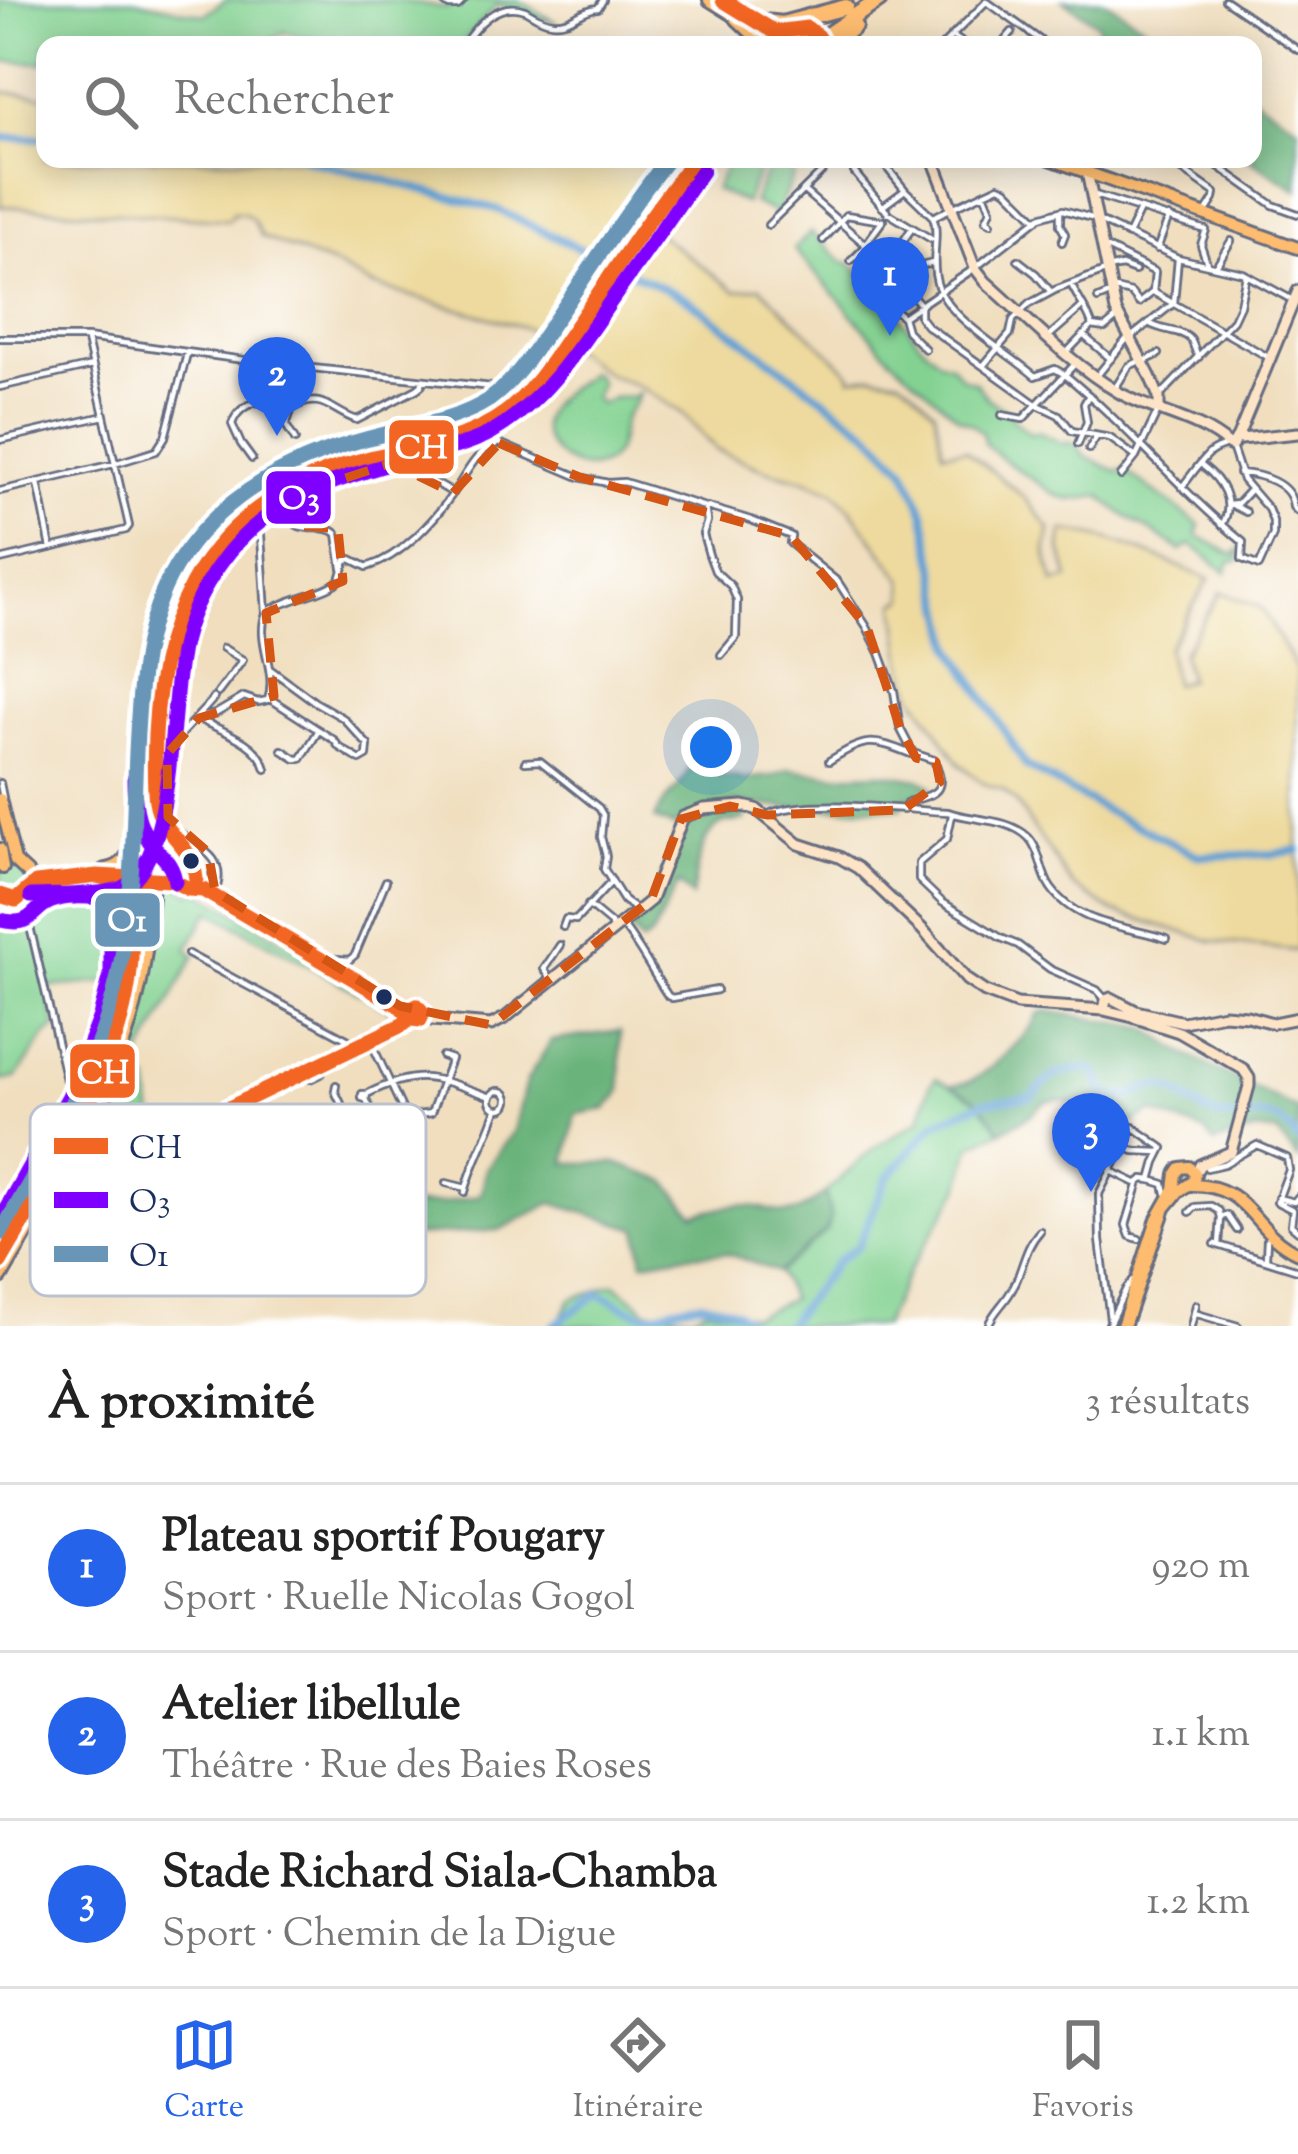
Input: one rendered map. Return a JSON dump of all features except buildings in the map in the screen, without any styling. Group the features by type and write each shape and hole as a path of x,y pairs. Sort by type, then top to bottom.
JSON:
{"highway":[{"path":"808,34 882,0"},
{"path":"839,36 882,0"},
{"path":"758,21 779,24 857,2"},
{"path":"808,34 857,2"},
{"path":"814,36 857,2"},
{"path":"738,18 756,36"},
{"path":"96,1104 117,1060 138,988 157,882 155,786 161,675 171,627 196,574 226,534 280,492 320,473 478,430 514,406 683,170"},
{"path":"88,1104 113,1044 132,978 155,673 164,630 183,582 227,523 274,486 314,466 478,416 521,386 550,357"},
{"path":"100,874 121,866 131,852 151,732"},
{"path":"155,786 160,818 190,852 196,881"},
{"path":"105,1104 134,1016 144,971 156,860 164,848 184,849 196,881"},
{"path":"100,874 127,878 132,978"},
{"path":"100,1104 119,1064"},
{"path":"0,1262 30,1208"},
{"path":"0,1276 30,1225"}],"main road":[{"path":"709,0 767,36"},
{"path":"723,0 773,32 783,33"},
{"path":"781,36 790,28 808,34"},
{"path":"936,168 974,268 1096,377 1114,390 1233,442 1298,433"},
{"path":"1086,168 1294,244"},
{"path":"1090,169 1090,193 1118,316 1159,397 1159,410"},
{"path":"1233,442 1296,296"},
{"path":"0,799 6,842 26,889"},
{"path":"127,878 196,881 414,1015 491,1025 639,911 656,892 683,818 730,806 772,815 799,844 851,863 922,929 967,980 985,992 1028,1006 1105,1005 1196,1041 1243,1069 1249,1078 1248,1091 1233,1145 1164,1202 1140,1275"},
{"path":"6,842 1,870 17,865"},
{"path":"0,895 8,900 26,889 100,874"},
{"path":"1105,1005 1111,998 1136,1011 1183,1022 1224,1014 1274,1023 1298,1018"},
{"path":"1195,1173 1200,1183 1237,1198 1270,1235 1298,1253"},
{"path":"1116,1324 1165,1208 1195,1173"}],"street":[{"path":"440,0 449,6 464,0"},
{"path":"471,36 492,11 512,2 550,22 569,21 586,6 598,8 603,0"},
{"path":"1225,0 1298,50"},
{"path":"952,36 987,1 1035,36"},
{"path":"1009,36 1012,32"},
{"path":"768,225 826,168"},
{"path":"855,168 888,214 933,241"},
{"path":"887,168 933,217 937,227 933,262 940,292 956,316 1035,376 1055,369 1089,394 1182,487 1243,542 1241,559 1258,566 1274,524 1240,473 1233,442 1211,452 1182,487"},
{"path":"1179,168 1216,194 1205,213"},
{"path":"1186,173 1190,168"},
{"path":"1221,168 1273,205 1298,214"},
{"path":"933,217 1001,186 1037,220"},
{"path":"882,207 904,190"},
{"path":"804,191 884,263 920,304 922,322 1059,416 1072,431 1114,440 1136,457"},
{"path":"984,193 990,214"},
{"path":"1090,193 1206,230 1201,245 1207,264"},
{"path":"854,215 858,205"},
{"path":"1129,235 1140,210"},
{"path":"1060,211 1063,242"},
{"path":"903,317 1037,220 1060,211 1095,218 1178,258 1246,275 1296,296"},
{"path":"851,260 888,214"},
{"path":"823,240 846,215 883,221"},
{"path":"1157,249 1169,218"},
{"path":"884,263 912,228"},
{"path":"1216,266 1231,241"},
{"path":"1098,299 1111,291 1132,293 1138,303 1153,292 1155,272 1101,247"},
{"path":"1096,377 1129,337 1174,303 1178,258"},
{"path":"1018,260 1051,292"},
{"path":"885,291 913,268 933,262"},
{"path":"983,366 1010,334 1020,312 1051,292 1107,270 1125,266 1136,271"},
{"path":"1159,397 1224,332 1239,310 1246,275"},
{"path":"1071,284 1092,326"},
{"path":"1153,292 1270,358"},
{"path":"1048,337 1082,307"},
{"path":"895,309 925,349"},
{"path":"1092,326 1106,328 1118,316"},
{"path":"1149,323 1181,333 1191,340 1199,357"},
{"path":"1067,353 1092,326"},
{"path":"1083,335 1111,359"},
{"path":"0,338 87,338 491,387"},
{"path":"0,560 128,526 87,338"},
{"path":"0,490 153,453 163,442 187,352"},
{"path":"1114,390 1130,366 1160,354"},
{"path":"1002,415 1023,419 1078,362"},
{"path":"252,459 232,424 236,414 258,400 265,363"},
{"path":"0,387 92,366"},
{"path":"295,440 286,425 292,408 300,404 320,401 358,420 417,389 422,380"},
{"path":"1078,444 1088,418 1084,404 1089,394"},
{"path":"258,400 292,408"},
{"path":"1121,476 1159,410"},
{"path":"0,440 104,416"},
{"path":"1089,449 1097,436"},
{"path":"266,613 335,584 343,577 346,560 367,567 391,558 453,493 484,451 500,443 579,478 628,483 791,536 790,543 838,582 880,653 894,691 900,728 916,756"},
{"path":"198,718 244,697 263,703 269,698 272,686 261,628 266,613 260,520 264,513 293,495 392,463 453,493"},
{"path":"1203,466 1224,489 1228,515 1222,525"},
{"path":"1240,473 1259,475 1287,490 1298,512"},
{"path":"38,482 51,548"},
{"path":"1228,505 1237,504 1250,490"},
{"path":"293,495 297,525 336,532 343,577"},
{"path":"1228,505 1246,512"},
{"path":"705,507 703,534 709,555 736,597 736,636 721,655"},
{"path":"196,881 219,878 212,857 167,817 167,754 242,660 223,648"},
{"path":"269,698 339,747 366,759 370,749 344,718 270,669"},
{"path":"198,718 256,751 266,769"},
{"path":"282,750 302,759 319,730"},
{"path":"829,761 872,742 936,762 940,785 932,795 908,802 903,810"},
{"path":"525,762 540,761 551,768 603,813 604,868 624,901 639,911"},
{"path":"0,783 12,834 6,842"},
{"path":"772,815 828,806 946,812 984,819 1027,835 1047,883 1075,911 1109,926 1167,939"},
{"path":"952,815 947,839 919,863 919,880 942,902 1050,969 1097,990 1105,1005"},
{"path":"319,958 349,960 355,956 386,880"},
{"path":"563,928 566,919 576,920 611,881"},
{"path":"26,889 30,933 72,1104"},
{"path":"588,905 641,948 668,996 717,991"},
{"path":"552,980 544,969 560,945"},
{"path":"188,954 358,1045"},
{"path":"240,1104 414,1015"},
{"path":"370,1040 400,1104"},
{"path":"426,1114 431,1113 451,1059 442,1056"},
{"path":"369,1104 366,1097 390,1083 418,1076 491,1097"},
{"path":"244,1104 293,1084"},
{"path":"336,1085 341,1104"},
{"path":"500,1091 508,1097 506,1107 497,1109 490,1103 500,1091"},
{"path":"446,1183 465,1190 497,1109"},
{"path":"1116,1324 1099,1224 1100,1194 1133,1127 1162,1152"},
{"path":"1195,1173 1224,1164 1257,1144 1287,1159 1289,1166 1277,1200"},
{"path":"1123,1146 1162,1152"},
{"path":"1151,1180 1162,1152"},
{"path":"1110,1170 1138,1184"},
{"path":"1138,1239 1126,1227 1143,1178 1166,1185 1164,1202"},
{"path":"1277,1200 1294,1202 1298,1197"},
{"path":"1277,1200 1291,1207 1291,1225 1298,1231"},
{"path":"1204,1207 1218,1209 1221,1217 1217,1244 1298,1270"},
{"path":"1221,1217 1227,1215 1237,1230"},
{"path":"988,1326 1011,1292 1027,1247 1040,1231"},
{"path":"1266,1259 1270,1235"},
{"path":"1191,1326 1196,1305"},
{"path":"1194,1313 1238,1326"}],"highlighted area":[{"path":"499,443 579,477 791,536 867,627 900,728 916,758 936,762 940,782 903,810 767,815 730,806 681,819 651,900 491,1025 400,1006 215,891 208,852 168,817 167,754 199,718 274,696 266,613 343,581 338,529 297,525 293,495 392,463 453,493"}],"green space":[{"path":"0,0 134,0 204,15 226,0 395,0 448,8 455,0 518,0 557,23 497,5 468,36 299,36 285,32 277,36 36,36 36,63 0,61"},
{"path":"1063,0 1104,0 1159,36 1093,36 1098,24"},
{"path":"1262,103 1298,126 1298,190 1262,167"},
{"path":"725,168 760,168 745,203 715,190"},
{"path":"768,168 795,171 777,213 753,203"},
{"path":"811,232 875,285 874,293 897,306 895,311 922,345 962,378 975,382 1031,434 1070,442 1084,456 1119,472 1123,469 1200,525 1197,535 1233,555 1239,550 1239,561 1230,562 1226,572 1191,544 1181,551 1101,496 1070,500 1058,496 1005,461 971,423 959,418 890,357 794,249"},
{"path":"590,373 600,383 594,399 600,404 639,393 625,417 613,456 586,468 564,460 543,431 551,404"},
{"path":"689,769 742,779 774,776 789,769 835,775 881,773 919,779 931,786 905,798 901,808 736,803 683,819 674,827 654,819"},
{"path":"745,808 745,820 724,823 709,835 692,897 678,883 653,934 642,943 626,925 653,900 684,823 703,813"},
{"path":"22,869 30,888 125,880 199,891 402,1011 409,1020 209,911 187,949 195,955 132,1073 149,1082 151,1104 115,1104 142,999 123,989 120,981 48,987 56,1028 16,1078 0,1081 0,872"},
{"path":"1047,1011 1146,1028 1183,1053 1298,1110 1298,1159 1277,1133 1257,1130 1214,1144 1206,1132 1152,1112 1128,1126 1060,1100 1045,1102 1001,1131 977,1100 951,1086 988,1070 1019,1041 1038,1014"},
{"path":"620,1031 621,1092 606,1109 576,1114 566,1163 616,1163 666,1181 694,1214 737,1205 793,1212 825,1193 831,1218 826,1231 778,1272 726,1253 643,1262 638,1229 552,1203 499,1230 426,1235 426,1204 482,1192 486,1169 514,1131 526,1082 551,1041"},
{"path":"936,1078 977,1100 1001,1131 971,1146 960,1189 909,1270 883,1326 557,1326 571,1299 615,1284 647,1310 690,1316 708,1308 754,1316 791,1299 778,1272 826,1230 831,1218 825,1193 874,1148 920,1120"}],"sand":[{"path":"0,92 36,95 36,168 649,168 654,172 628,212 736,291 760,287 851,378 900,379 912,388 935,411 943,452 965,449 1024,497 1050,529 1046,551 1054,583 1069,579 1061,549 1063,531 1119,543 1209,579 1167,649 1174,684 1189,680 1182,654 1221,592 1261,608 1298,672 1298,951 1212,941 1112,911 1073,886 1015,801 1003,790 982,783 959,763 912,693 896,603 905,599 904,581 834,492 716,450 682,413 641,387 609,375 567,346 523,327 371,285 262,237 245,214 233,213 229,220 0,206"}],"waterway":[{"path":"0,138 36,138"},
{"path":"339,168 496,209 687,299 868,431 905,469 924,512 953,648 1026,766 1199,856 1298,850"},
{"path":"786,1326 838,1260 858,1246 887,1178 935,1123 984,1102 1032,1097 1063,1072 1090,1069 1099,1077 1103,1092 1113,1095 1164,1087 1220,1117 1266,1116 1287,1127 1298,1140"},
{"path":"553,1326 597,1294 647,1315 689,1304 719,1306 738,1313 751,1326"}],"transit line":[{"name":"CH","path":"723,0 775,32 807,28 817,36"},
{"name":"O1","path":"71,1104 102,1034 121,961 144,656 156,610 176,566 217,516 267,479 324,452 465,412 499,392 532,354 661,168"},
{"name":"CH","path":"196,879 188,855 162,819 155,792 161,680 173,630 192,584 220,544 256,510 302,482 359,461 453,439 505,413 545,370 688,168"},
{"name":"O3","path":"31,896 114,891 140,872 162,813 184,639 202,593 230,551 249,531 294,500 370,470 467,443 492,432 529,405 574,354 702,171"},
{"name":"O3","path":"134,779 141,825 175,882"},
{"name":"CH","path":"0,895 16,900 36,883 97,876 171,880 203,890 400,1006 412,1019 420,1020 423,1013 417,1006 409,1014"},
{"name":"CH","path":"88,1104 119,1027 130,976 130,927 118,881 97,876"},
{"name":"O3","path":"0,920 26,920 58,899 102,898 111,943 111,975 65,1104"},
{"name":"CH","path":"237,1104 410,1017"},
{"name":"O3","path":"0,1219 30,1166"},
{"name":"O1","path":"0,1234 30,1181"},
{"name":"CH","path":"0,1262 30,1211"}],"place":[{"name":"Plateau sportif Pougary","path":"890,336"},
{"name":"Atelier libellule","path":"277,436"},
{"name":"Stade Richard Siala-Chamba","path":"1091,1192"}]}
